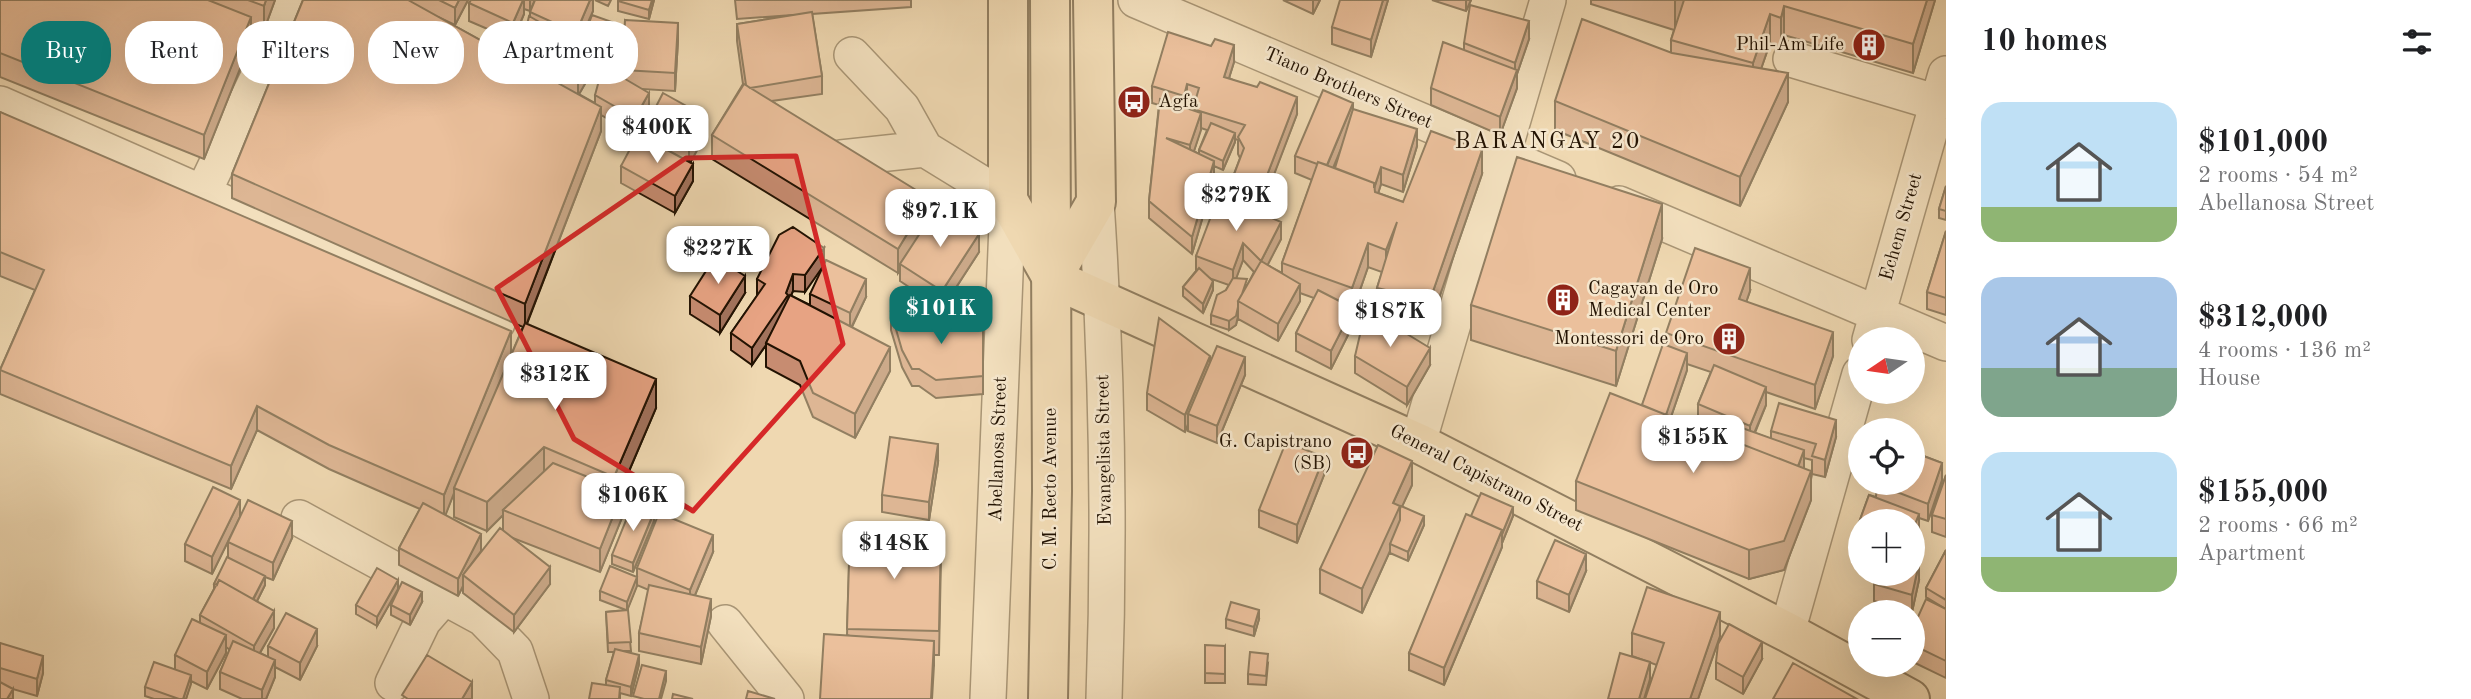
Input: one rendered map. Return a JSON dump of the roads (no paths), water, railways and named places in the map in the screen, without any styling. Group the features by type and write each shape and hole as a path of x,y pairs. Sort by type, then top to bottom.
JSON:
{"main road":[{"name":"C. M. Recto Avenue","path":"1007,0 1008,200 1052,278"},
{"name":"C. M. Recto Avenue","path":"1048,699 1052,278 1050,0"},
{"path":"1093,0 1096,202"},
{"name":"C. M. Recto Avenue","path":"1052,278 1096,202"},
{"name":"General Capistrano Street","path":"1052,278 1418,443 1787,632 1910,699"}],"street":[{"path":"281,21 288,0"},
{"name":"Tiano Brothers Street","path":"1136,0 1501,155 1874,327"},
{"path":"1418,443 1548,0"},
{"path":"852,55 902,108 925,149 1008,200"},
{"path":"1791,59 1942,88"},
{"path":"203,193 255,84"},
{"name":"Echem Street","path":"1874,327 1942,88"},
{"path":"0,104 498,323"},
{"path":"841,158 925,149"},
{"name":"Abellanosa Street","path":"988,699 1008,200"},
{"name":"Evangelista Street","path":"1096,202 1102,300 1106,486 1104,699"},
{"name":"Tiano Brothers Street","path":"1925,338 1946,343"},
{"path":"1787,632 1852,404"},
{"path":"299,518 483,618 515,651 531,699"},
{"path":"393,683 423,621 444,597"},
{"path":"725,623 786,699"}],"place":[{"name":"Phil-Am Life","path":"1869,45"},
{"name":"Agfa","path":"1134,102"},
{"name":"Cagayan de Oro Medical Center","path":"1563,300"},
{"name":"Montessori de Oro","path":"1729,339"},
{"name":"G. Capistrano (SB)","path":"1357,453"}],"district":[{"name":"BARANGAY 20","path":"1548,141"}]}
